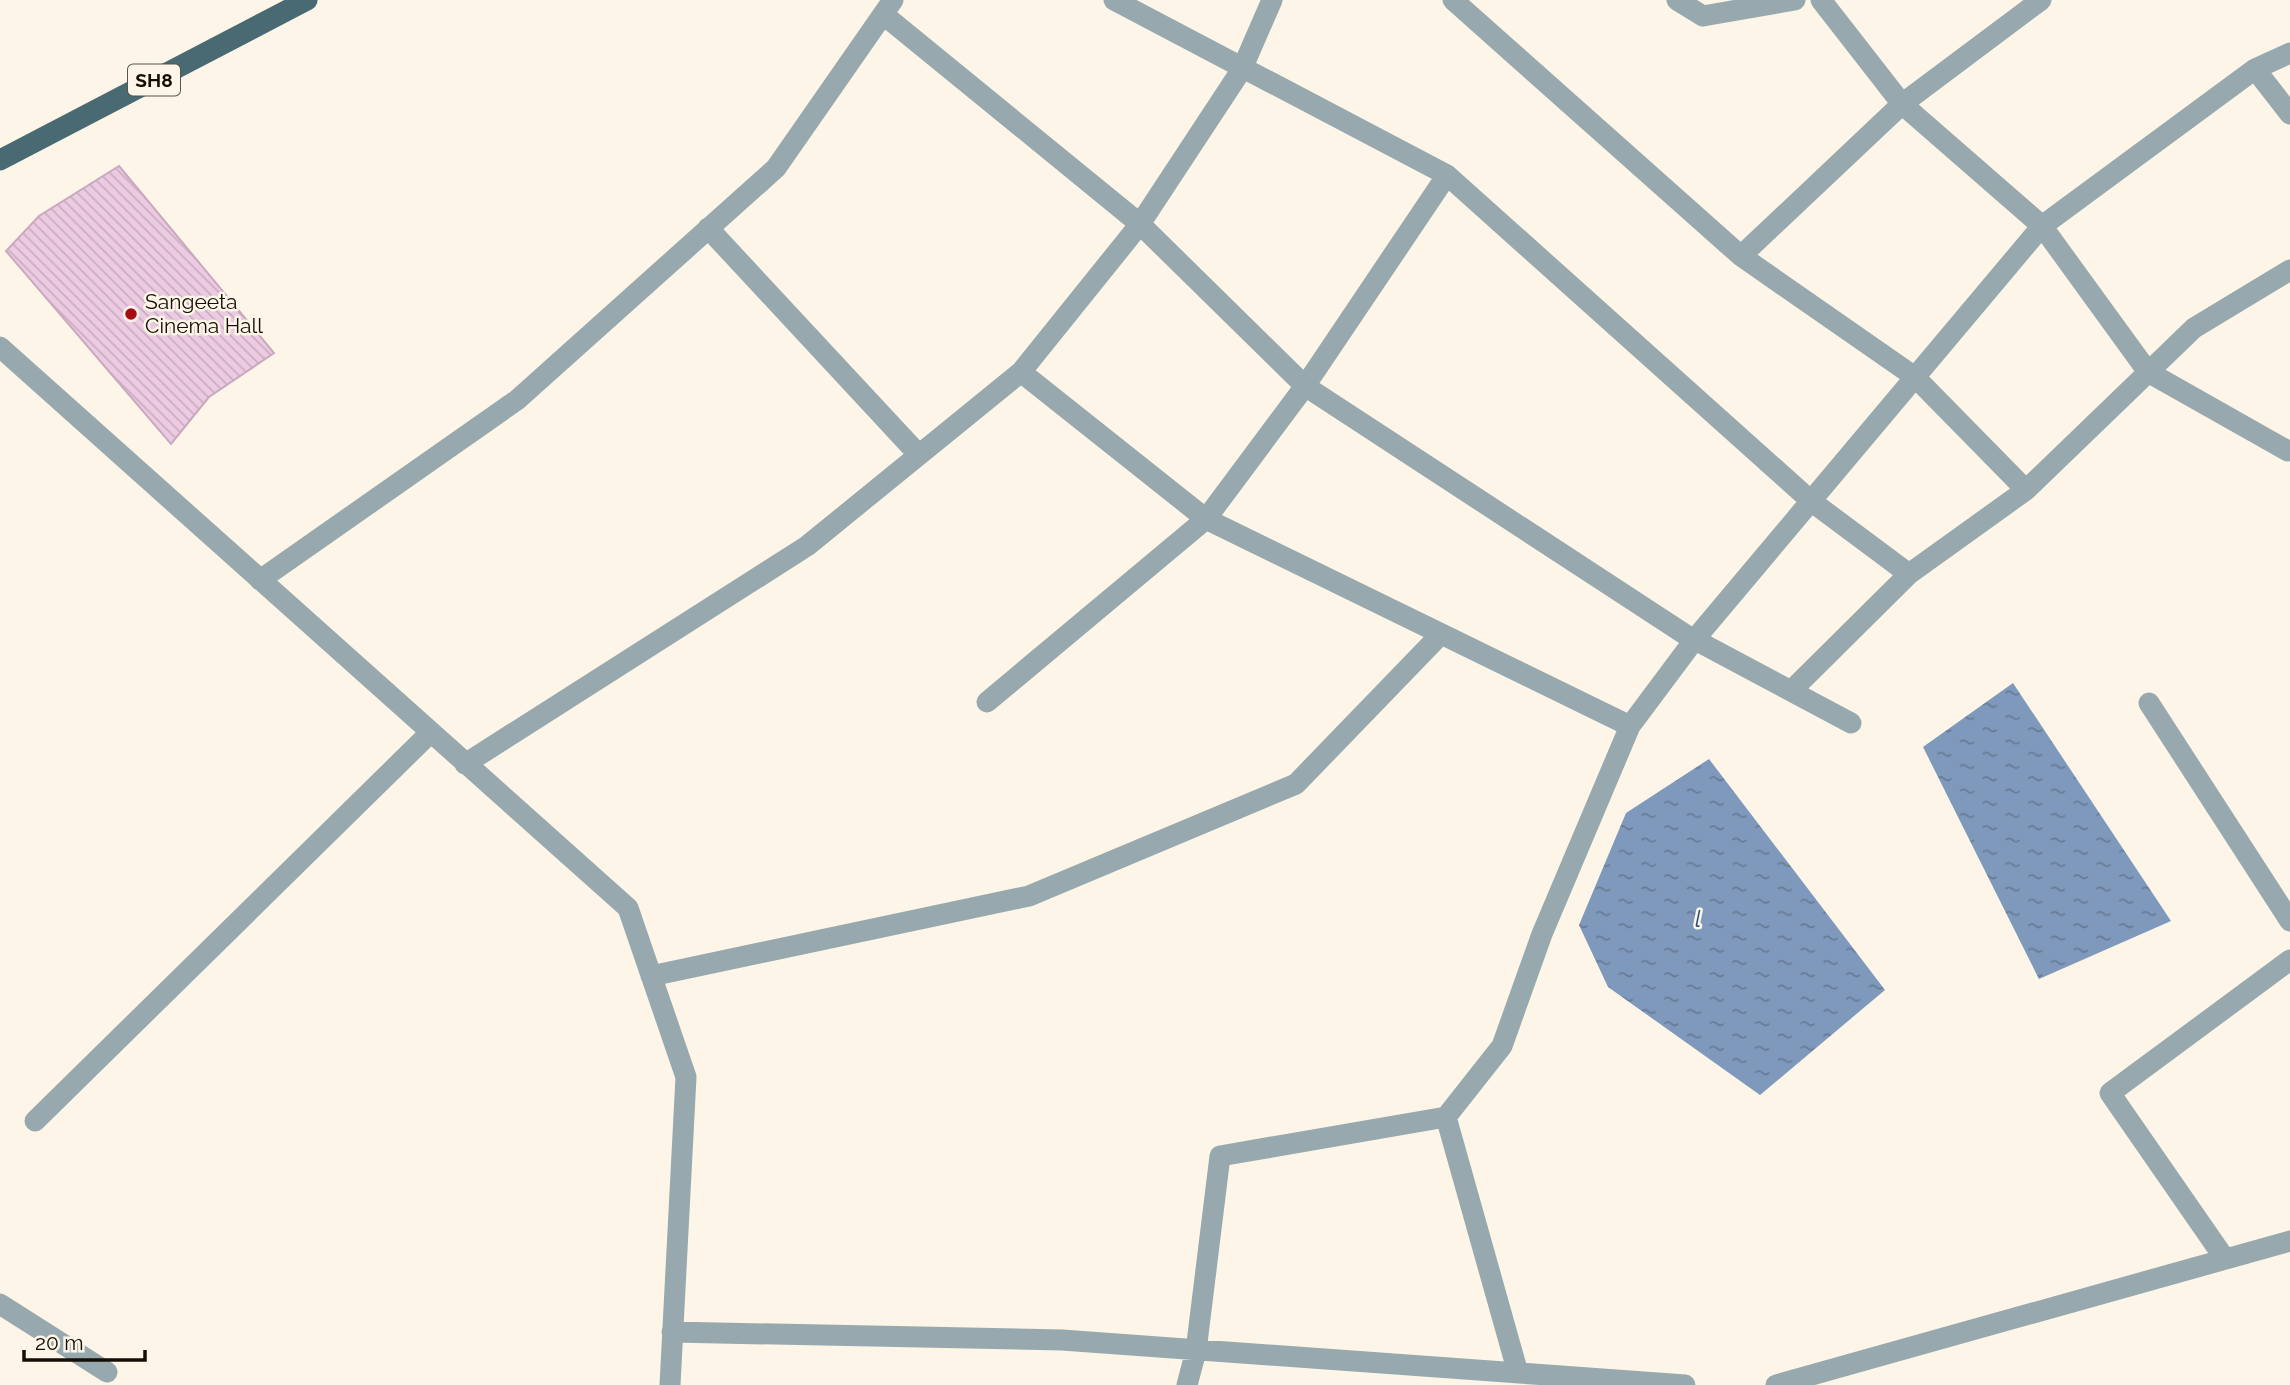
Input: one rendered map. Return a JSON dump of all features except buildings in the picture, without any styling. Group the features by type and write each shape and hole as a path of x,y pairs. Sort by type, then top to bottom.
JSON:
{"main road":[{"name":"SH8","path":"0,160 307,0"}],"street":[{"path":"1114,0 1447,176 1811,500 1909,574"},
{"path":"466,764 807,546 1021,372 1140,224 1242,69 1272,0"},
{"path":"1453,0 1741,256 1915,377 2026,490"},
{"path":"1676,0 1703,16 1795,0"},
{"path":"1821,0 1902,104 2042,226 2148,372 2288,451"},
{"path":"1741,256 1902,104 2041,0"},
{"path":"260,580 517,400 775,168 888,8 1140,224 1305,386 1695,639 1851,723"},
{"path":"1187,1385 1196,1350 1220,1156 1446,1117 1502,1046 1542,934 1630,726 1695,639 2042,226 2255,69 2290,53"},
{"path":"2255,69 2290,114"},
{"path":"987,702 1206,519 1305,386 1447,176"},
{"path":"708,228 919,454"},
{"path":"1791,691 1909,574 2026,490 2194,328 2290,270"},
{"path":"0,347 628,908 686,1077 670,1385"},
{"path":"1021,372 1206,519 1630,726"},
{"path":"651,976 1029,896 1296,784 1441,634"},
{"path":"2149,703 2290,921"},
{"path":"35,1121 430,732"},
{"path":"2225,1259 2110,1093 2290,960"},
{"path":"1446,1117 1518,1373"},
{"path":"1776,1385 2290,1241"},
{"path":"0,1304 107,1372"},
{"path":"673,1332 1062,1340 1685,1385"}],"water":[{"path":"2013,683 2171,921 2039,979 1923,747"},
{"name":"l","path":"1709,759 1885,990 1760,1095 1608,987 1579,925 1626,813"}],"place":[{"name":"Sangeeta Cinema Hall","path":"131,314"}]}
